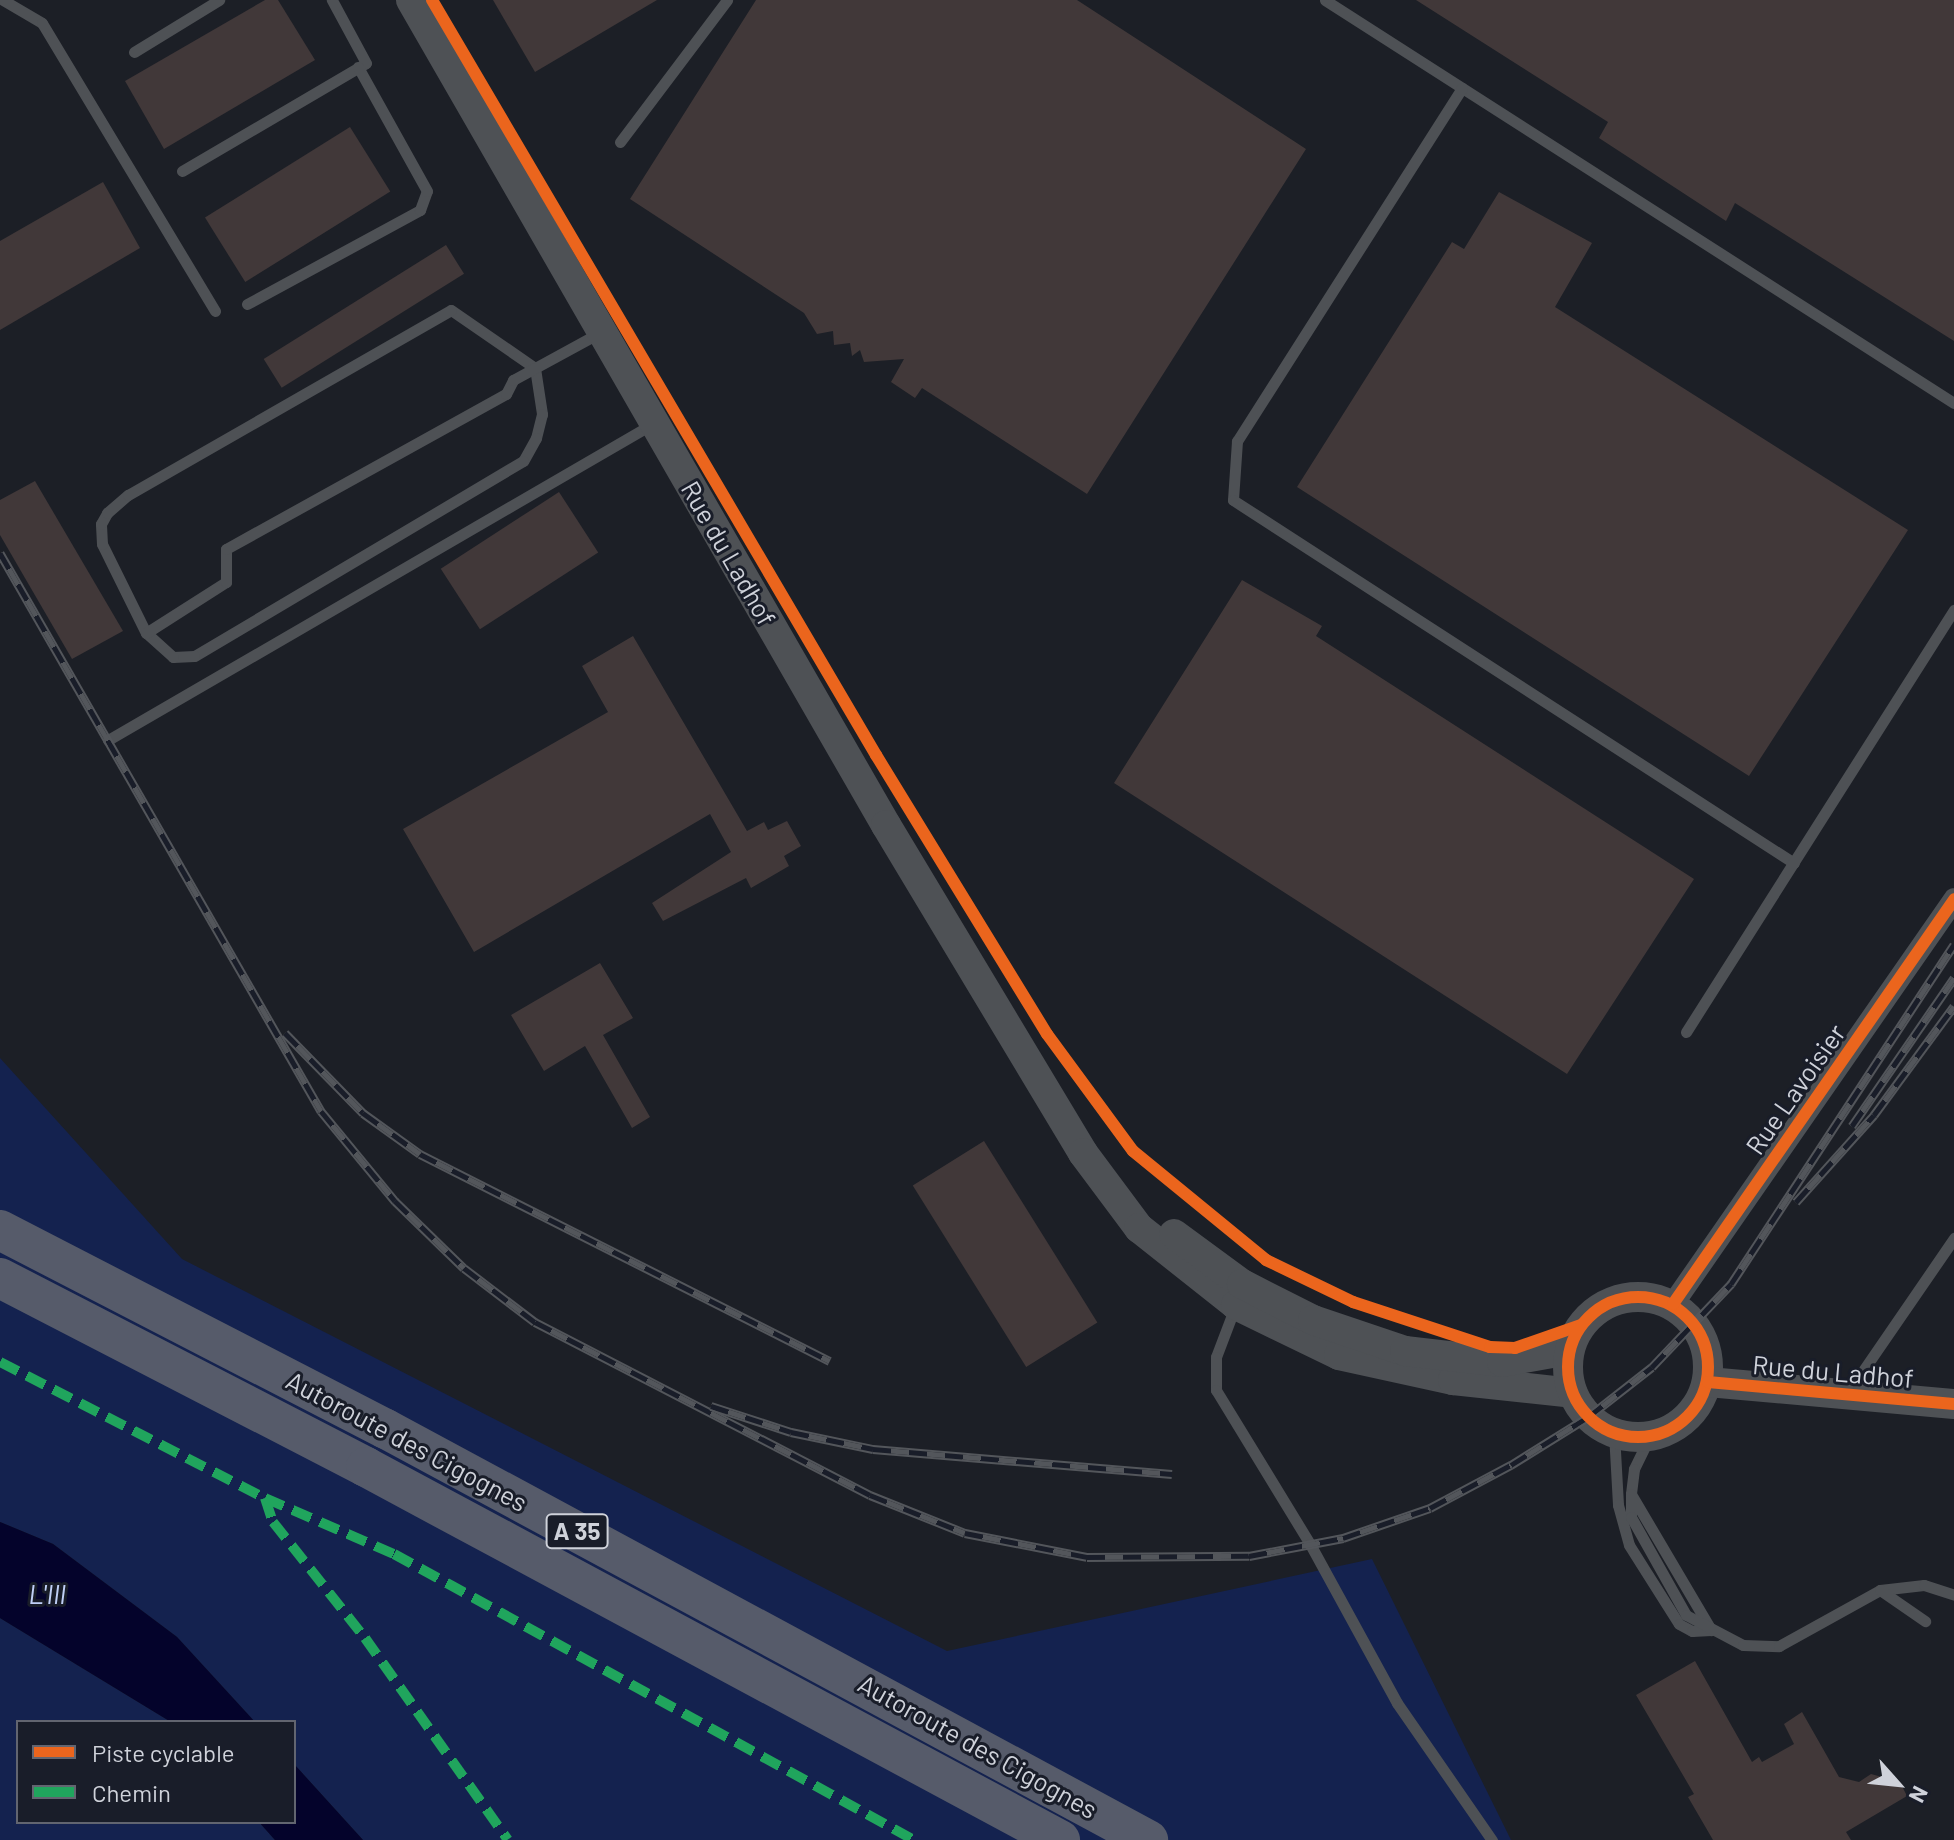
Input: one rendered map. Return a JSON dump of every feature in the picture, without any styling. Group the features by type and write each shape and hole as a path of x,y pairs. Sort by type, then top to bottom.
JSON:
{"highway":[{"name":"Autoroute des Cigognes","path":"0,1230 428,1451 1148,1840"},
{"name":"Autoroute des Cigognes","path":"0,1278 366,1467 1060,1840"}],"main road":[{"name":"Rue du Ladhof","path":"411,0 654,423 1053,1103 1139,1228 1236,1305 1291,1336 1383,1367 1572,1393"},
{"name":"Rue du Ladhof","path":"1053,1103 1150,1215 1242,1284 1313,1320 1405,1351 1467,1360 1502,1362 1569,1350"},
{"path":"1638,1296 1673,1304 1696,1323 1707,1348 1708,1382 1695,1411 1668,1432 1650,1436 1614,1433 1588,1417 1572,1393 1569,1350 1581,1325 1603,1305 1638,1296"},
{"name":"Rue du Ladhof","path":"1708,1382 1954,1404"}],"street":[{"name":"Rue Lavoisier","path":"1673,1304 1954,899"}],"lane":[{"path":"3,0 42,23 215,311"},
{"path":"134,52 219,0"},
{"path":"182,171 366,63 332,0"},
{"path":"620,142 727,0"},
{"path":"1325,0 1954,403"},
{"path":"247,304 420,210 427,191 358,67"},
{"path":"1462,88 1237,441 1233,500 1794,863"},
{"path":"451,310 535,368 542,414 536,438 523,461 194,656 173,657 146,633 102,544 107,513 128,495 451,310"},
{"path":"146,633 226,582 226,549 506,394 513,380 602,331"},
{"path":"108,740 654,423"},
{"path":"1686,1032 1954,610"},
{"path":"1847,1394 1954,1238"},
{"path":"1236,1305 1216,1357 1216,1390 1310,1544 1397,1703 1492,1840"},
{"path":"1614,1433 1618,1505 1629,1545 1679,1624 1692,1631 1712,1630"},
{"path":"1650,1436 1634,1469 1631,1517 1686,1615 1712,1630 1743,1645 1779,1646 1880,1590 1924,1585 1954,1595"},
{"path":"1631,1494 1712,1630"},
{"path":"1880,1590 1925,1621"}],"shaded area":[{"path":"0,1058 182,1259 947,1651 1372,1559 1511,1840 363,1840 296,1766 296,1720 253,1720 177,1637 53,1544 0,1522"},
{"path":"0,1618 168,1720 16,1720 16,1824 261,1824 275,1840 0,1840"}],"water":[{"name":"L'Ill","path":"0,1522 53,1544 177,1637 253,1720 168,1720 0,1618"},
{"path":"296,1766 363,1840 275,1840 261,1824 296,1824"}],"building":[{"path":"265,0 278,0 315,60 164,149 125,81"},
{"path":"493,0 657,0 535,72"},
{"path":"756,0 1077,0 1306,149 1087,494 922,388 915,398 891,382 904,359 864,362 860,350 852,356 850,343 834,345 833,331 817,334 804,313 630,199"},
{"path":"1416,0 1954,0 1954,341 1735,203 1726,221 1599,138 1608,122"},
{"path":"350,127 390,191 245,282 205,218"},
{"path":"103,182 140,248 0,330 0,241"},
{"path":"1499,192 1592,243 1555,307 1908,530 1749,776 1297,487 1452,242 1464,249"},
{"path":"446,245 464,274 282,388 264,359"},
{"path":"35,481 123,631 72,659 0,535 0,500"},
{"path":"559,492 598,552 480,629 441,569"},
{"path":"1242,580 1322,626 1316,636 1694,879 1567,1074 1114,783"},
{"path":"633,636 747,831 764,822 768,830 787,821 801,846 784,856 789,866 751,888 746,878 663,921 652,903 731,852 710,814 474,952 403,829 608,712 582,666"},
{"path":"600,963 633,1018 603,1035 650,1117 632,1128 585,1046 544,1071 511,1015"},
{"path":"984,1141 1097,1322 1026,1367 913,1186"},
{"path":"1695,1661 1752,1762 1759,1757 1762,1762 1794,1744 1784,1724 1802,1712 1839,1777 1859,1782 1871,1774 1900,1782 1907,1796 1846,1832 1851,1840 1713,1840 1688,1797 1694,1794 1636,1695"}],"railway":[{"path":"0,553 321,1111 395,1201 464,1268 535,1322 870,1495 965,1533 1087,1557 1249,1556 1343,1538 1430,1508 1511,1465 1588,1417 1652,1367 1731,1284 1954,945"},
{"path":"1852,1126 1954,978"},
{"path":"1796,1202 1874,1115 1954,1006"},
{"path":"285,1033 363,1113 420,1154 830,1361"},
{"path":"711,1406 791,1432 873,1449 1172,1474"}],"marked path":[{"path":"0,1362 265,1498 394,1554 914,1840"},
{"path":"265,1498 273,1522 365,1638 508,1840"}],"cycle path":[{"path":"432,0 876,755 1047,1034 1133,1151 1266,1260 1353,1302 1490,1347 1515,1348 1581,1325"},
{"path":"1673,1304 1954,899"},
{"path":"1638,1297 1665,1302 1688,1317 1703,1340 1708,1367 1703,1394 1688,1417 1665,1432 1638,1437 1611,1432 1588,1417 1573,1394 1568,1367 1573,1340 1588,1317 1611,1302 1638,1297"},
{"path":"1708,1382 1954,1404"}]}
